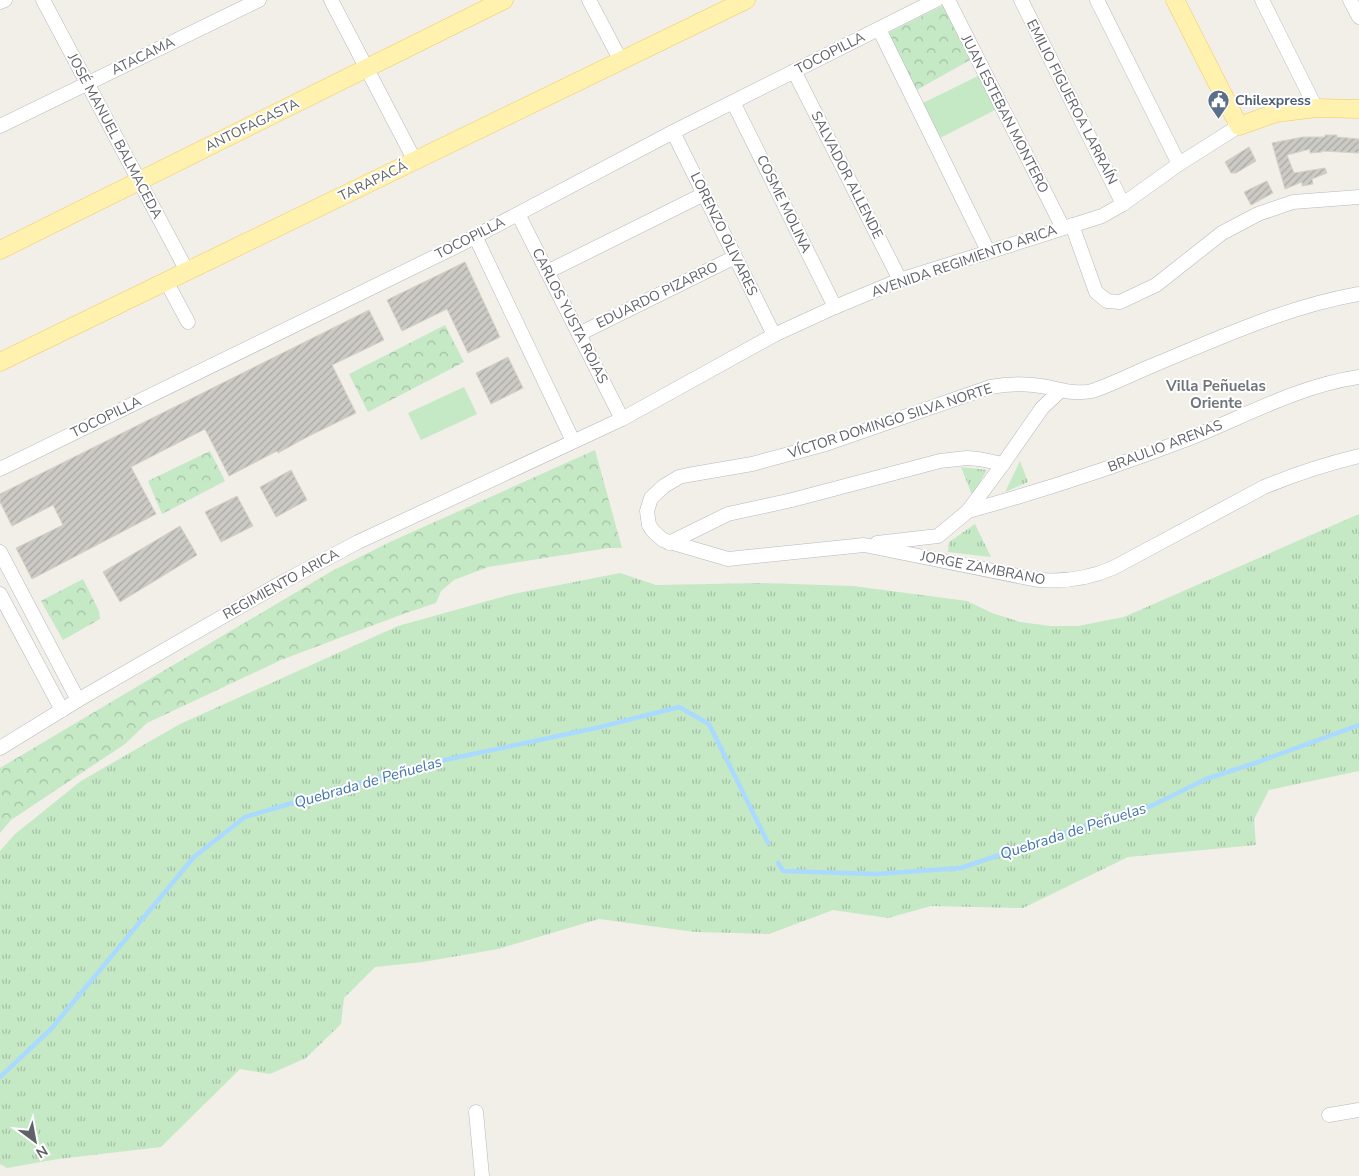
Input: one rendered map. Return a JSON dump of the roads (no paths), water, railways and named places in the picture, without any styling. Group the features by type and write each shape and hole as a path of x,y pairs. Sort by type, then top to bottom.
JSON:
{"main road":[{"name":"ANTOFAGASTA","path":"0,250 504,0"},
{"name":"TARAPACÁ","path":"0,362 746,0"},
{"path":"1175,0 1239,126"},
{"name":"AVENIDA REGIMIENTO ARICA","path":"1239,126 1276,113 1316,108 1359,109"}],"street":[{"path":"0,2 5,0"},
{"name":"JOSÉ MANUEL BALMACEDA","path":"44,0 187,271"},
{"name":"ATACAMA","path":"0,126 259,0"},
{"path":"331,0 415,160"},
{"path":"589,0 621,61"},
{"name":"TOCOPILLA","path":"0,469 475,236 673,132 936,0"},
{"name":"JUAN ESTEBAN MONTERO","path":"948,0 1067,226 1096,292 1106,301 1120,302 1156,285 1222,233 1258,214 1293,202 1359,197"},
{"name":"EMILIO FIGUEROA LARRAÍN","path":"1021,0 1124,204"},
{"path":"1096,0 1179,164"},
{"path":"1262,0 1316,108"},
{"path":"1350,0 1359,17"},
{"path":"879,29 988,251"},
{"name":"SALVADOR ALLENDE","path":"794,71 900,280"},
{"name":"COSME MOLINA","path":"733,102 835,307"},
{"name":"AVENIDA REGIMIENTO ARICA","path":"573,441 622,418 774,336 835,307 900,280 1102,216 1124,204 1179,164 1239,126"},
{"name":"LORENZO OLIVARES","path":"673,132 774,336"},
{"path":"547,272 704,194"},
{"name":"CARLOS YUSTA ROJAS","path":"518,214 622,418"},
{"path":"475,236 573,441"},
{"name":"EDUARDO PIZARRO","path":"579,334 735,256"},
{"path":"166,281 188,322"},
{"name":"VÍCTOR DOMINGO SILVA NORTE","path":"652,498 671,482 688,474 752,464 826,444 990,387 1016,384 1074,393 1092,392 1271,318 1324,301 1359,294"},
{"name":"BRAULIO ARENAS","path":"968,511 1023,496 1131,460 1310,388 1359,377"},
{"path":"864,544 938,536 968,511 1042,408 1060,391"},
{"name":"REGIMIENTO ARICA","path":"0,748 78,700 289,578 358,542 545,456 573,441"},
{"name":"JORGE ZAMBRANO","path":"652,498 647,511 649,525 657,536 669,543 728,559 864,544 1038,580 1064,581 1089,577 1113,568 1264,487 1307,470 1359,456"},
{"path":"669,543 728,514 792,500 940,461 967,458 1003,464"},
{"path":"936,560 938,536"},
{"path":"0,552 78,700"},
{"path":"0,594 62,710"},
{"path":"1329,1115 1359,1110"},
{"path":"476,1112 482,1176"}],"waterway":[{"name":"Quebrada de Peñuelas","path":"0,1077 51,1029 194,857 245,817 421,765 596,728 679,707 709,724 768,843"},
{"name":"Quebrada de Peñuelas","path":"778,863 783,871 876,874 961,868 1151,806 1206,779 1359,725"}],"place":[{"name":"Chilexpress","path":"1219,119"}],"district":[{"name":"Villa Peñuelas Oriente","path":"1216,394"}]}
